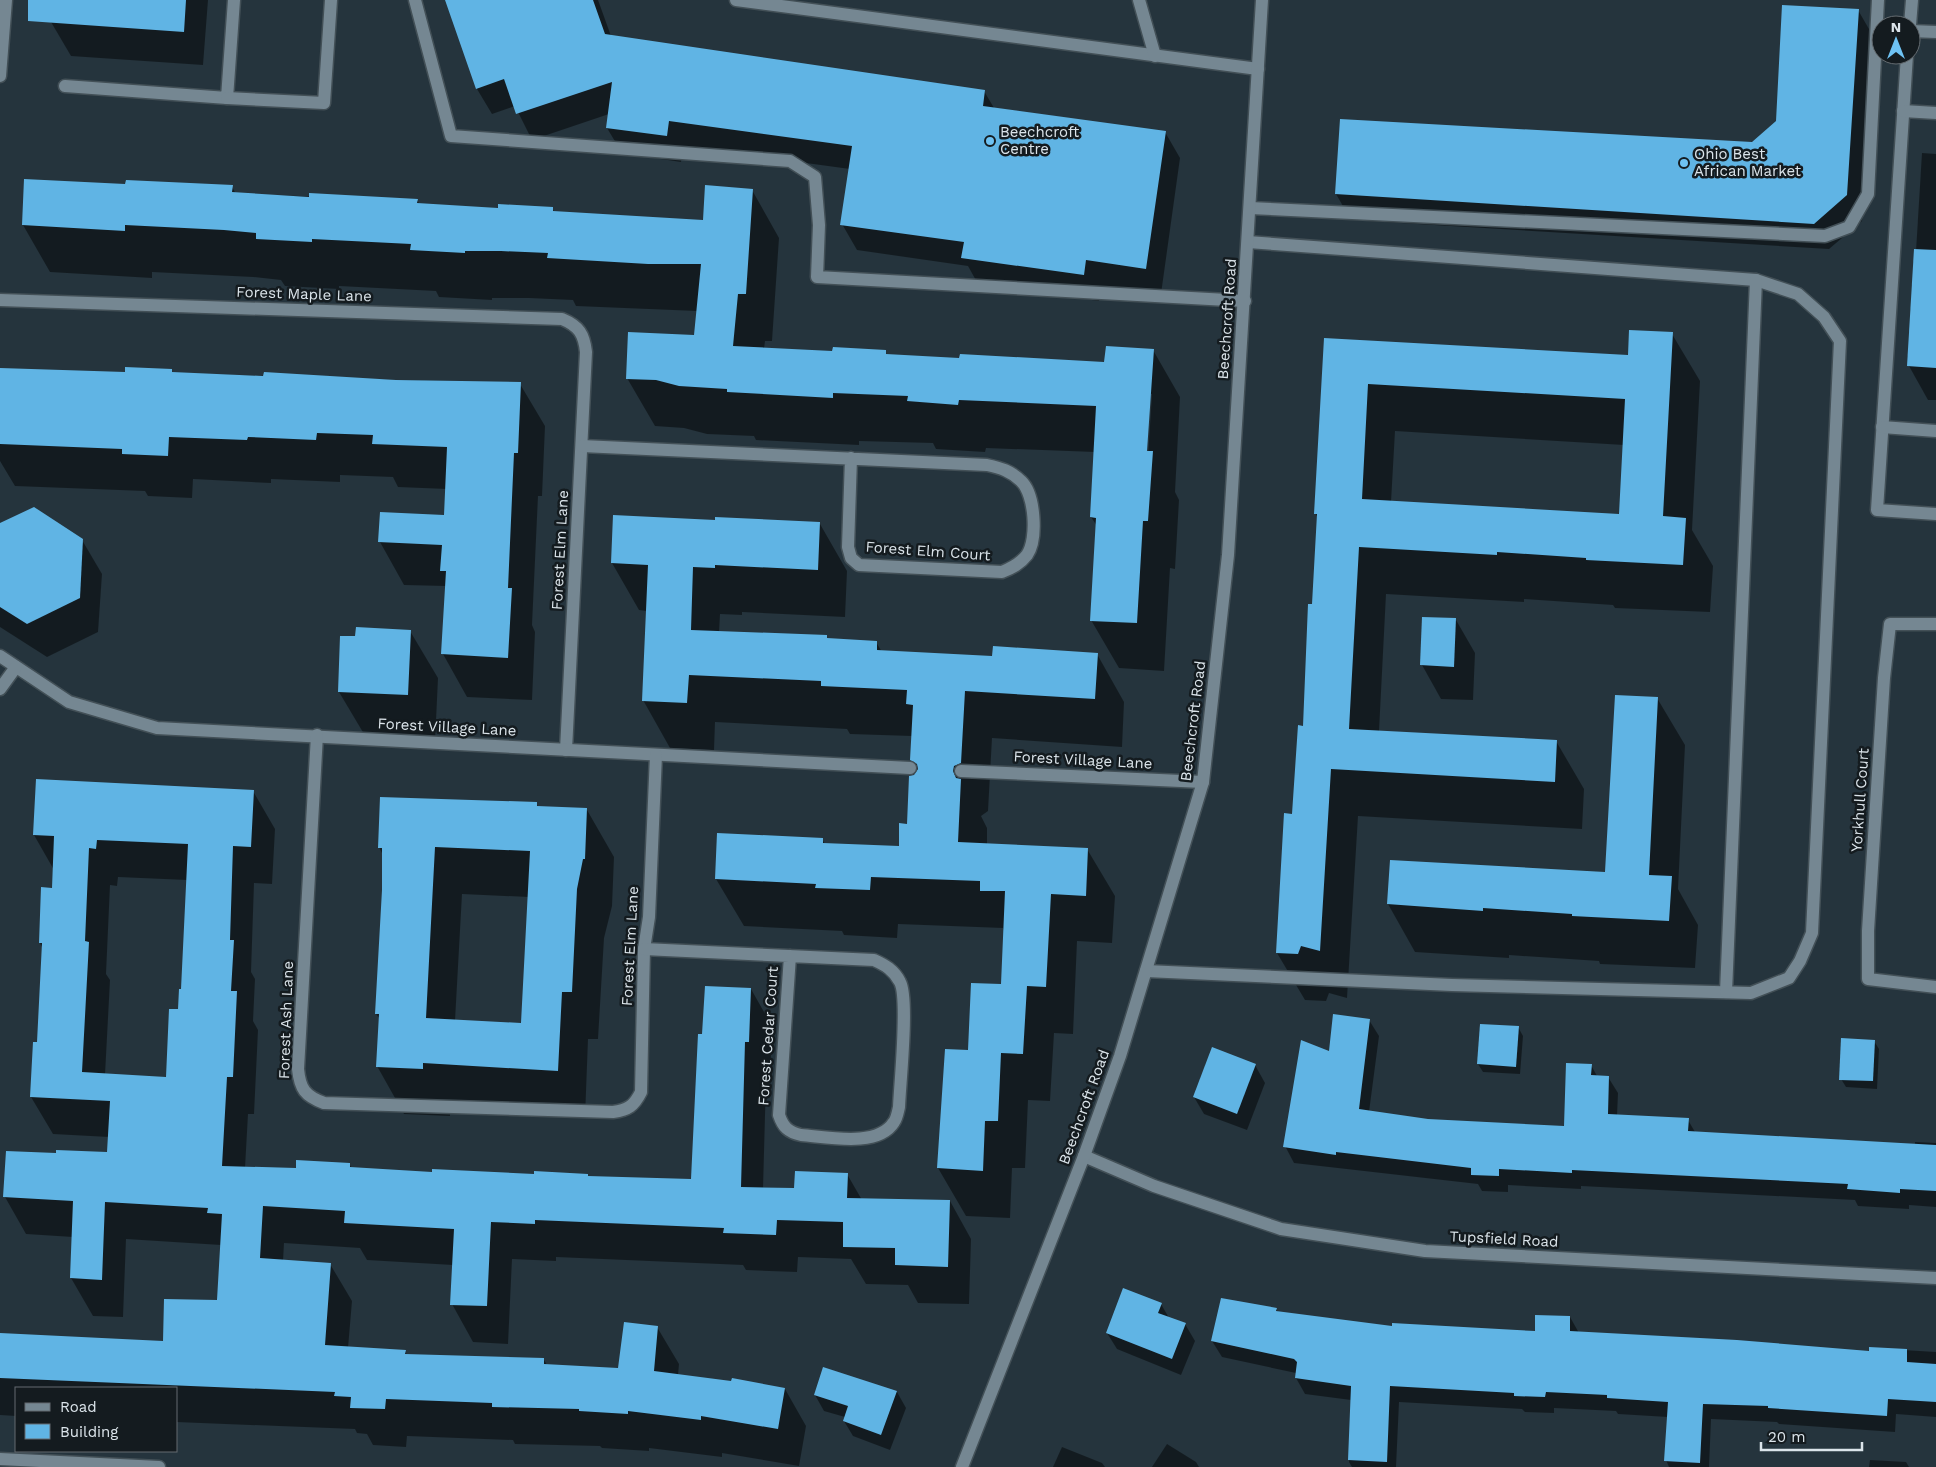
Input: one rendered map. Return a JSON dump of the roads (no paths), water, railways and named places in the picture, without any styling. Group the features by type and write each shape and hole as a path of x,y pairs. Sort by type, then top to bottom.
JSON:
{"street":[{"path":"0,76 6,0"},
{"path":"227,98 234,0"},
{"path":"65,86 324,103 331,0"},
{"path":"415,0 451,136 790,161 815,177 819,225 817,276 1245,301"},
{"path":"736,0 1258,69"},
{"path":"1139,0 1155,56"},
{"name":"Beechcroft Road","path":"962,1467 1084,1156 1120,1056 1203,782 1228,555 1262,0"},
{"path":"1250,208 1825,236 1849,227 1868,194 1878,0"},
{"path":"1911,15 1912,0"},
{"path":"1921,31 1936,32"},
{"path":"1906,65 1877,510 1936,514"},
{"path":"1904,111 1936,113"},
{"path":"1146,971 1452,986 1751,993 1789,978 1800,961 1812,932 1840,341 1824,316 1798,294 1756,280 1248,242"},
{"path":"1726,992 1756,280"},
{"name":"Forest Maple Lane","path":"0,300 562,319 576,325 585,337 586,352"},
{"name":"Forest Elm Lane","path":"566,750 586,352"},
{"path":"1882,428 1936,430"},
{"name":"Forest Elm Court","path":"582,446 851,458 987,465 1006,470 1023,483 1032,501 1033,538 1028,554 1016,565 1002,572 859,565 851,558 848,547 851,458"},
{"name":"Yorkhull Court","path":"1936,624 1890,624 1884,678 1869,902 1868,979 1936,987"},
{"name":"Forest Village Lane","path":"0,656 69,702 157,728 910,768"},
{"path":"0,689 16,667"},
{"name":"Forest Ash Lane","path":"317,736 298,1069 299,1085 309,1098 324,1103 613,1112 625,1110 635,1104 641,1092 640,1080"},
{"name":"Forest Elm Lane","path":"640,1080 644,949 649,917 656,755"},
{"name":"Forest Village Lane","path":"961,771 1203,782"},
{"name":"Forest Cedar Court","path":"644,949 874,960 890,968 901,983 904,1001 899,1106 895,1121 884,1132 871,1139 801,1135 791,1132 782,1125 778,1115 790,956"},
{"name":"Tupsfield Road","path":"1084,1156 1154,1186 1281,1229 1406,1248 1936,1278"},
{"path":"0,1460 159,1467"}],"place":[{"name":"Beechcroft Centre","path":"990,141"},
{"name":"Ohio Best African Market","path":"1684,163"}]}
